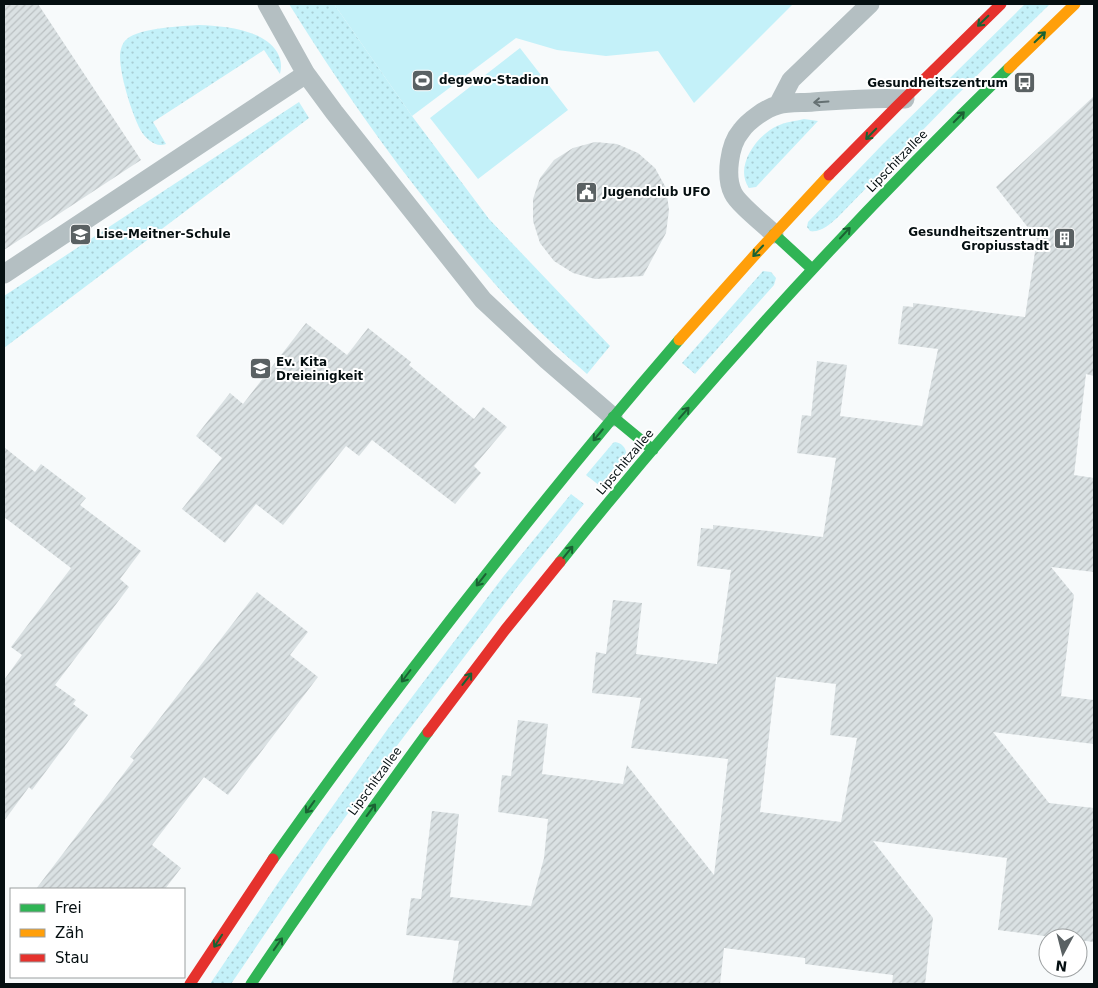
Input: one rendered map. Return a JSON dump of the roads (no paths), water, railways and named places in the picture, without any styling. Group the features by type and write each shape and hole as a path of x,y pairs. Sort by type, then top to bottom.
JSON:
{"street":[{"path":"190,984 308,810 398,686 550,493 668,351 774,234 905,99 1001,4"},
{"name":"Lipschitzallee","path":"252,984 361,823 453,698 605,506 652,450 812,269 1005,71 1075,4"},
{"path":"774,234 812,269"},
{"path":"613,417 652,450"}],"lane":[{"path":"267,4 306,74 483,300 547,360 613,417"},
{"path":"778,105 791,80 870,4"},
{"path":"4,274 306,74"},
{"path":"774,234 734,194 729,178 730,160 733,145 741,131 758,115 778,105 881,98 905,99"}],"place":[{"name":"degewo-Stadion","path":"423,80"},
{"name":"Gesundheitszentrum","path":"1024,83"},
{"name":"Jugendclub UFO","path":"587,192"},
{"name":"Lise-Meitner-Schule","path":"80,234"},
{"name":"Gesundheitszentrum Gropiusstadt","path":"1065,239"},
{"name":"Ev. Kita Dreieinigkeit","path":"260,369"}]}
